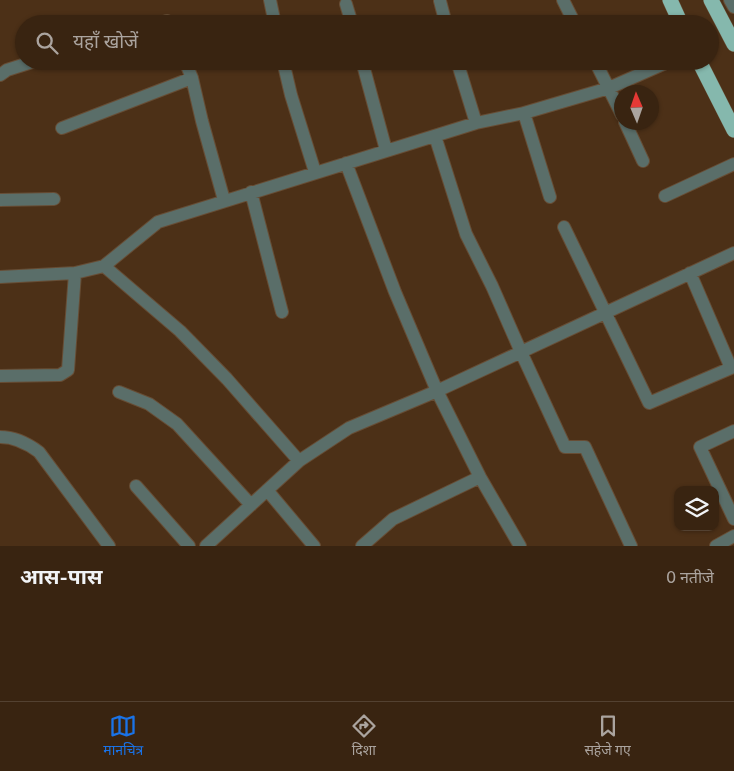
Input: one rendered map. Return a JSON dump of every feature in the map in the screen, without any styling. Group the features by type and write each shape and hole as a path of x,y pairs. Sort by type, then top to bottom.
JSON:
{"highway":[{"path":"670,0 677,15"},
{"path":"711,0 719,15"},
{"path":"719,15 734,44"},
{"path":"704,70 734,130"}],"street":[{"path":"270,0 273,15"},
{"path":"563,0 571,15"},
{"path":"730,0 734,7"},
{"path":"440,1 444,15"},
{"path":"346,4 349,15"},
{"path":"0,75 15,67"},
{"path":"189,70 224,200"},
{"path":"285,70 290,95 315,172"},
{"path":"364,70 386,150"},
{"path":"461,70 476,123"},
{"path":"600,70 614,98"},
{"path":"0,277 75,273 104,266 158,222 476,123 524,113 609,88 650,70"},
{"path":"62,128 192,78"},
{"path":"524,113 550,197"},
{"path":"629,130 643,161"},
{"path":"435,136 466,234 492,286 565,447 585,446 631,546"},
{"path":"346,163 394,292 436,391 480,477 520,546"},
{"path":"665,196 734,164"},
{"path":"251,192 282,312"},
{"path":"0,200 54,199"},
{"path":"564,227 649,403 731,368 690,273"},
{"path":"206,546 299,461 349,428 436,391 734,253"},
{"path":"104,266 180,331 227,379 299,461"},
{"path":"0,376 60,375 65,374 68,370 75,273"},
{"path":"119,392 149,404 177,424 251,505"},
{"path":"734,431 700,447 734,519"},
{"path":"0,437 9,437 29,445 39,452 109,546"},
{"path":"362,546 393,519 480,477"},
{"path":"136,486 189,546"},
{"path":"267,490 314,546"},
{"path":"716,546 734,536"}]}
